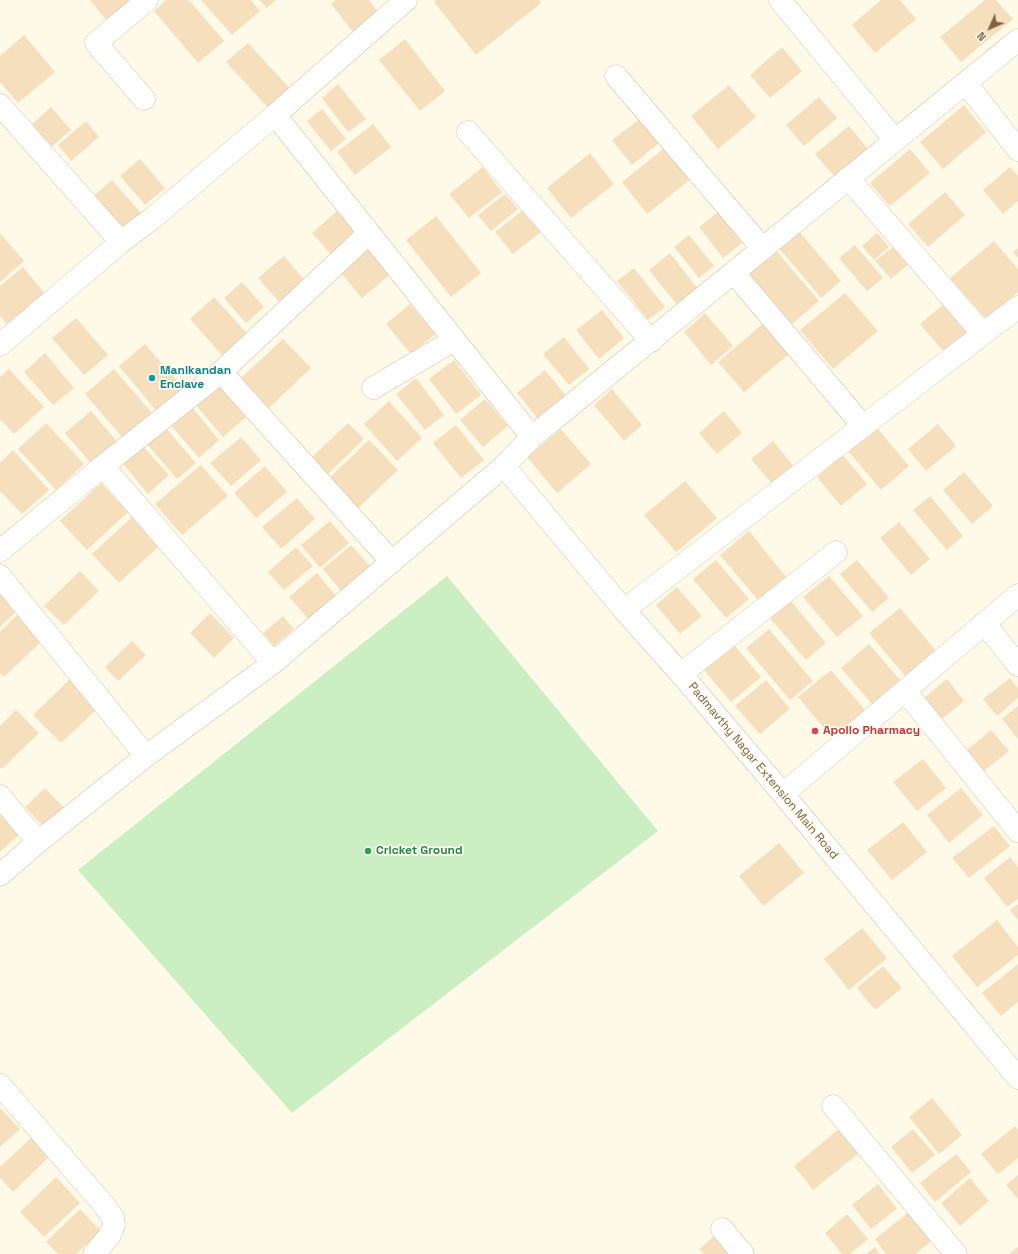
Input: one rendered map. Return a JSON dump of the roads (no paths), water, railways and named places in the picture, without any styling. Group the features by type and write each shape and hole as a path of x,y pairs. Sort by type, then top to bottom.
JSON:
{"street":[{"path":"144,100 96,43 147,0"},
{"path":"0,345 121,242 154,217 275,115 406,0"},
{"path":"780,0 895,140"},
{"path":"0,875 38,842 146,756 273,663 504,466 532,438 1018,40"},
{"path":"616,76 763,249"},
{"path":"966,82 1018,150"},
{"path":"0,106 121,242"},
{"path":"275,115 532,438"},
{"path":"468,132 651,341"},
{"path":"848,178 983,334"},
{"path":"0,551 103,466 221,372 369,233"},
{"path":"734,273 863,426"},
{"path":"624,610 1018,307"},
{"path":"373,388 454,340"},
{"path":"221,372 392,562"},
{"path":"103,466 273,663"},
{"name":"Padmavthy Nagar Extension Main Road","path":"504,466 624,610 681,674 783,794 1018,1078"},
{"path":"681,674 836,552"},
{"path":"0,576 146,756"},
{"path":"783,794 906,692 1018,594"},
{"path":"984,623 1018,665"},
{"path":"906,692 1018,831"},
{"path":"0,796 38,842"},
{"path":"0,1085 113,1218 114,1225 110,1235 94,1254"},
{"path":"833,1106 953,1253"},
{"path":"722,1229 743,1254"}],"place":[{"name":"Manikandan Enclave","path":"152,378"},
{"name":"Apollo Pharmacy","path":"815,731"},
{"name":"Cricket Ground","path":"368,851"}]}
